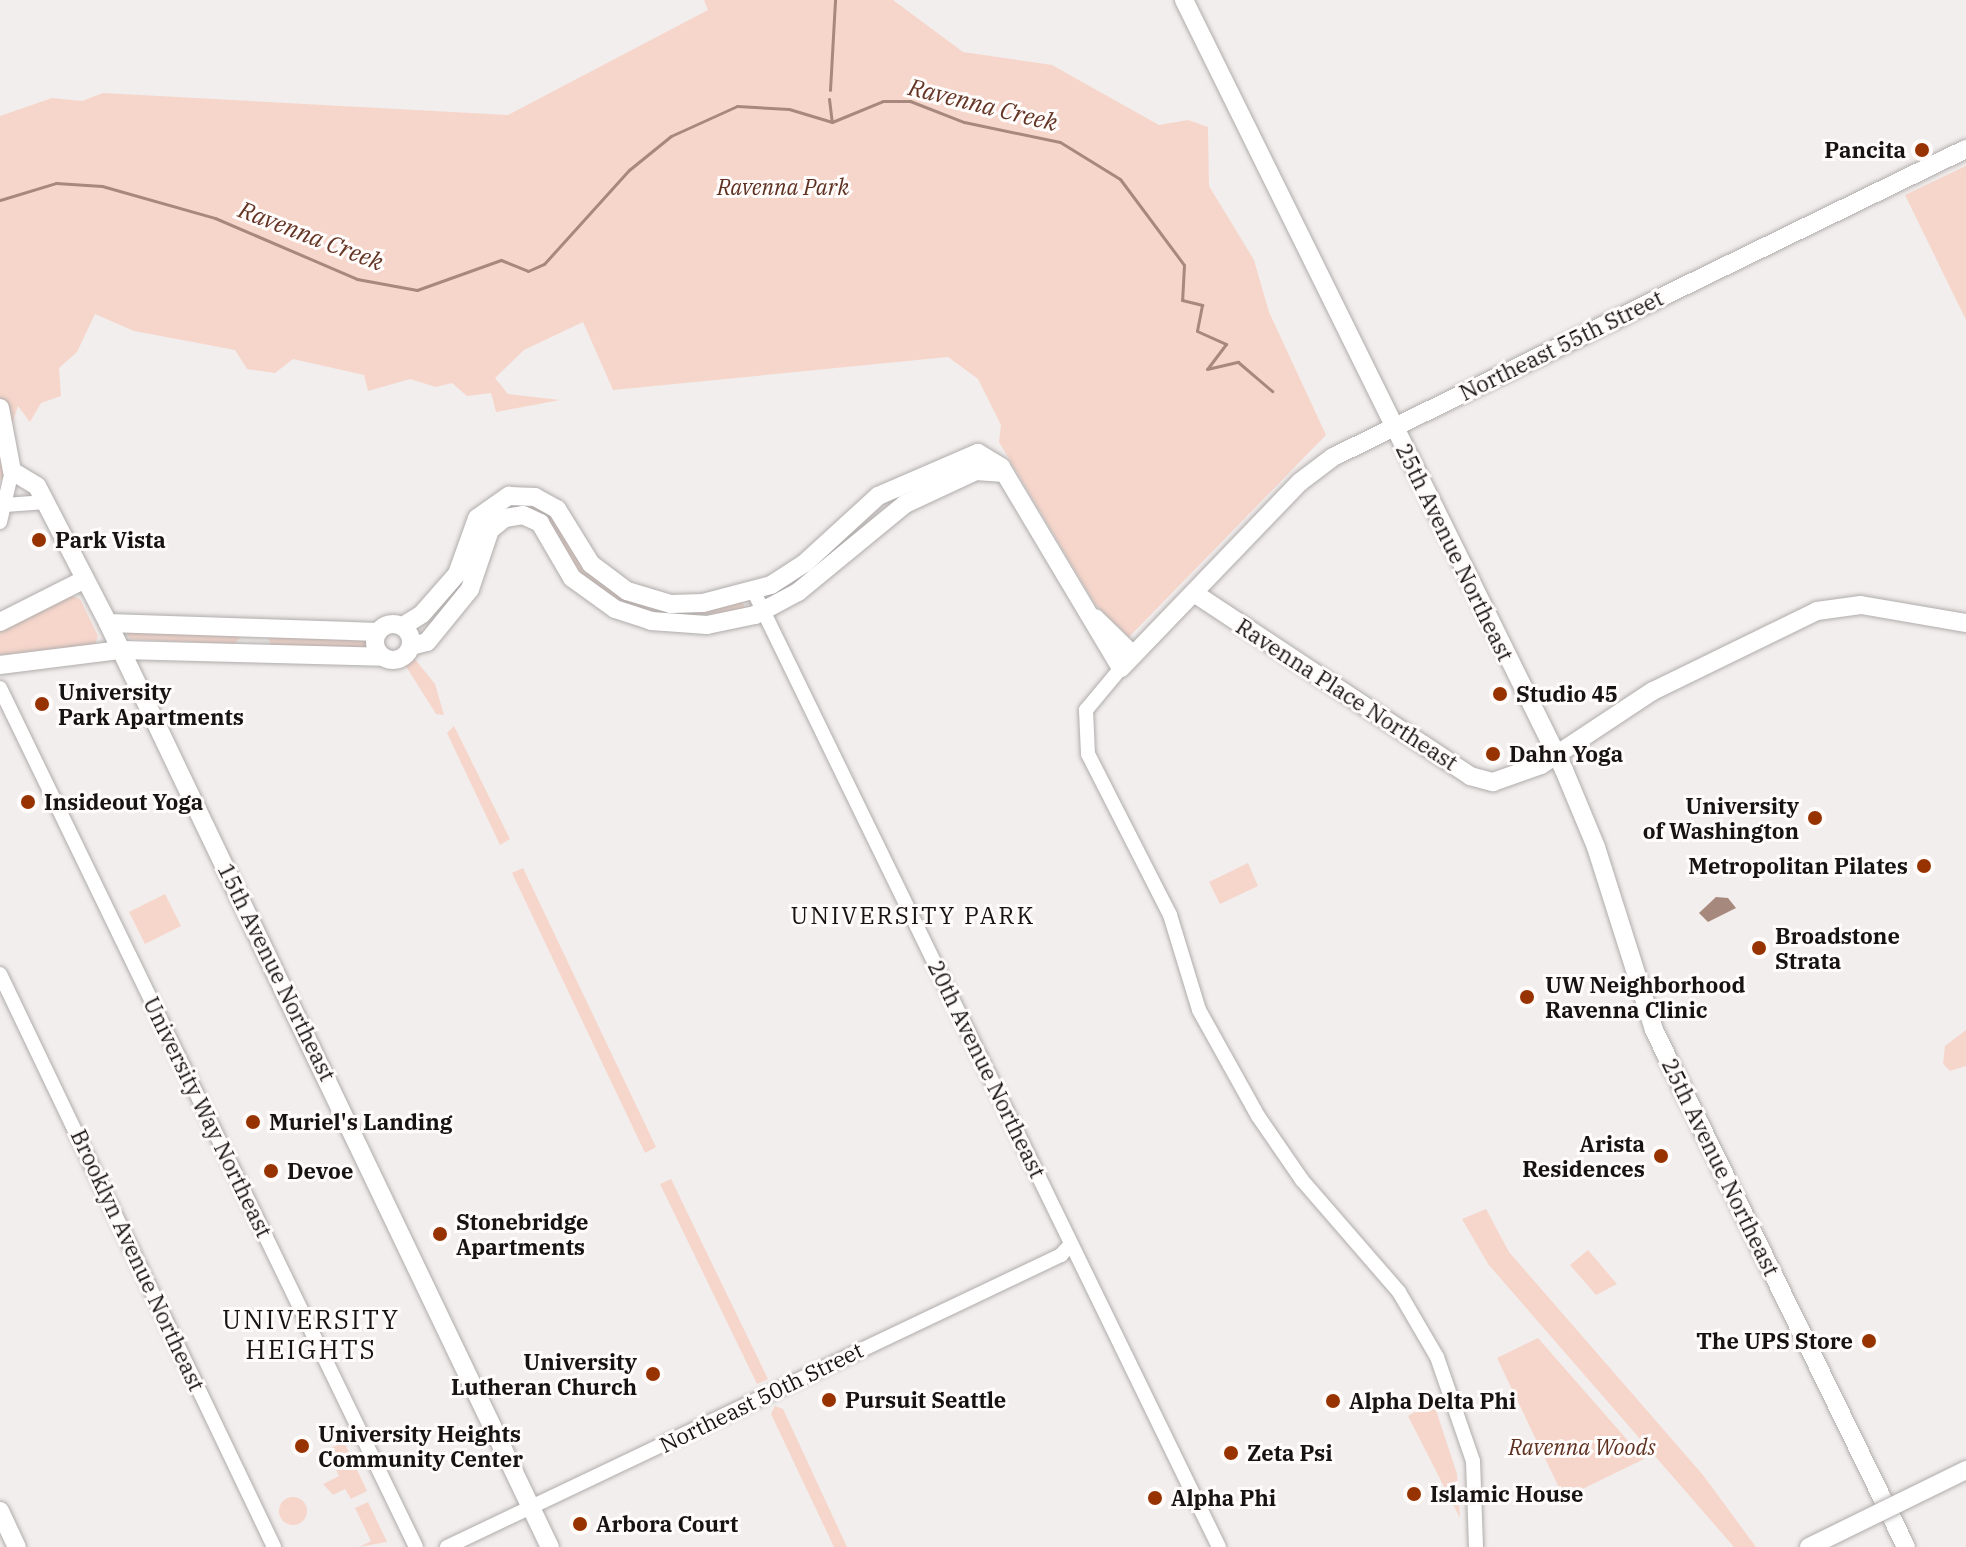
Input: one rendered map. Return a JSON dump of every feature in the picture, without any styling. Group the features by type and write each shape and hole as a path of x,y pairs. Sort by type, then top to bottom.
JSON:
{"main road":[{"name":"25th Avenue Northeast","path":"1184,0 1556,754 1596,847 1654,1030 1906,1547"},
{"name":"Northeast 55th Street","path":"1127,661 1310,473 1394,426 1966,149"},
{"path":"0,408 12,471"},
{"path":"403,626 422,614 457,574 477,518 509,496 535,497 557,509 591,564 641,597 686,605 754,592 805,563 888,490 970,453 991,458 1004,473 1086,609 1127,661"},
{"name":"15th Avenue Northeast","path":"12,471 31,479 46,502 108,623 550,1547"},
{"path":"0,665 121,650 400,659 421,647 477,578 490,530 514,515 540,523 578,584 632,616 707,625 764,611 829,570 895,510 976,471 1004,473"},
{"path":"0,622 85,579"},
{"name":"Ravenna Place Northeast","path":"1194,593 1470,776 1505,780 1556,754"},
{"path":"1556,754 1644,696 1817,611 1861,605 1966,623"},
{"path":"108,623 378,632 392,623 403,626 421,647"},
{"path":"378,632 375,644 383,657"},
{"path":"1809,1547 1966,1470"},
{"path":"0,1511 17,1547"}],"street":[{"path":"0,522 12,471"},
{"path":"5,505 46,502"},
{"name":"20th Avenue Northeast","path":"754,592 1219,1547"},
{"path":"1127,661 1086,710 1088,754 1170,915 1199,1010 1244,1091 1302,1180 1399,1292 1437,1357 1473,1461 1476,1547"},
{"name":"University Way Northeast","path":"0,688 416,1547"},
{"name":"Brooklyn Avenue Northeast","path":"0,974 274,1547"},
{"name":"Northeast 50th Street","path":"447,1547 1061,1255 1071,1244"}],"green space":[{"name":"Ravenna Park","path":"704,0 893,0 963,52 1052,65 1159,125 1188,120 1208,127 1209,186 1254,260 1269,312 1326,435 1129,637 1095,604 999,442 1001,425 978,379 948,357 613,390 583,322 524,350 495,378 508,394 560,400 496,412 491,393 467,396 452,383 436,387 410,379 368,391 364,375 293,359 275,373 247,369 235,350 134,331 95,314 77,352 59,368 61,396 41,403 30,422 18,406 9,433 12,471 0,480 0,116 52,98 82,101 103,93 508,115 708,10"},
{"path":"1966,166 1966,320 1905,195"},
{"path":"527,505 541,505 623,595 742,601 746,611 658,618 592,590"},
{"path":"70,595 80,599 98,636 95,645 0,655 0,630"},
{"path":"126,629 239,634 240,638 234,644 130,639"},
{"path":"268,636 370,638 369,650 271,646"},
{"path":"414,658 435,684 444,715 436,714 404,663"},
{"path":"454,726 510,839 500,845 447,733"},
{"path":"1248,863 1258,886 1220,904 1209,882"},
{"path":"523,868 656,1147 645,1153 512,873"},
{"path":"165,894 181,926 145,944 129,912"},
{"path":"1966,1030 1966,1066 1950,1071 1943,1064 1945,1046"},
{"path":"671,1179 768,1379 757,1384 660,1184"},
{"path":"1486,1209 1509,1252 1703,1475 1756,1547 1734,1547 1488,1264 1462,1219"},
{"path":"1588,1250 1617,1284 1596,1295 1570,1265"},
{"name":"Ravenna Woods","path":"1538,1338 1644,1459 1564,1498 1497,1358"},
{"path":"1433,1401 1457,1474 1460,1518 1408,1416"},
{"path":"775,1406 783,1409 847,1547 834,1547 771,1414"},
{"path":"344,1442 367,1491 351,1499 345,1489 333,1495 323,1484 339,1476 327,1450"},
{"path":"293,1497 303,1501 307,1511 303,1521 293,1525 283,1521 279,1511 283,1501"},
{"path":"368,1502 387,1542 359,1547 371,1541 355,1508"}],"shaded area":[{"path":"1716,897 1728,898 1736,908 1708,922 1699,913"}],"waterway":[{"name":"Ravenna Creek","path":"830,90 835,0"},
{"name":"Ravenna Creek","path":"829,99 832,122"},
{"name":"Ravenna Creek","path":"0,200 56,183 102,186 215,218 357,279 417,290 501,260 528,271 544,264 629,170 671,136 737,106 789,109 832,122 883,101 910,101 964,122 1060,142 1120,179 1184,265 1182,300 1202,305 1197,331 1226,344 1207,369 1238,362 1272,391"}],"place":[{"name":"Pancita","path":"1922,150"},
{"name":"Park Vista","path":"39,540"},
{"name":"Studio 45","path":"1500,694"},
{"name":"University Park Apartments","path":"42,704"},
{"name":"Dahn Yoga","path":"1493,754"},
{"name":"Insideout Yoga","path":"28,802"},
{"name":"University of Washington","path":"1815,818"},
{"name":"Metropolitan Pilates","path":"1924,866"},
{"name":"Broadstone Strata","path":"1759,948"},
{"name":"UW Neighborhood Ravenna Clinic","path":"1527,997"},
{"name":"Muriel's Landing","path":"253,1122"},
{"name":"Arista Residences","path":"1661,1156"},
{"name":"Devoe","path":"271,1171"},
{"name":"Stonebridge Apartments","path":"440,1234"},
{"name":"The UPS Store","path":"1869,1341"},
{"name":"University Lutheran Church","path":"653,1374"},
{"name":"Pursuit Seattle","path":"829,1400"},
{"name":"Alpha Delta Phi","path":"1333,1401"},
{"name":"University Heights Community Center","path":"302,1446"},
{"name":"Zeta Psi","path":"1231,1453"},
{"name":"Islamic House","path":"1414,1494"},
{"name":"Alpha Phi","path":"1155,1498"},
{"name":"Arbora Court","path":"580,1524"}],"district":[{"name":"UNIVERSITY PARK","path":"913,916"},
{"name":"UNIVERSITY HEIGHTS","path":"311,1335"}]}
